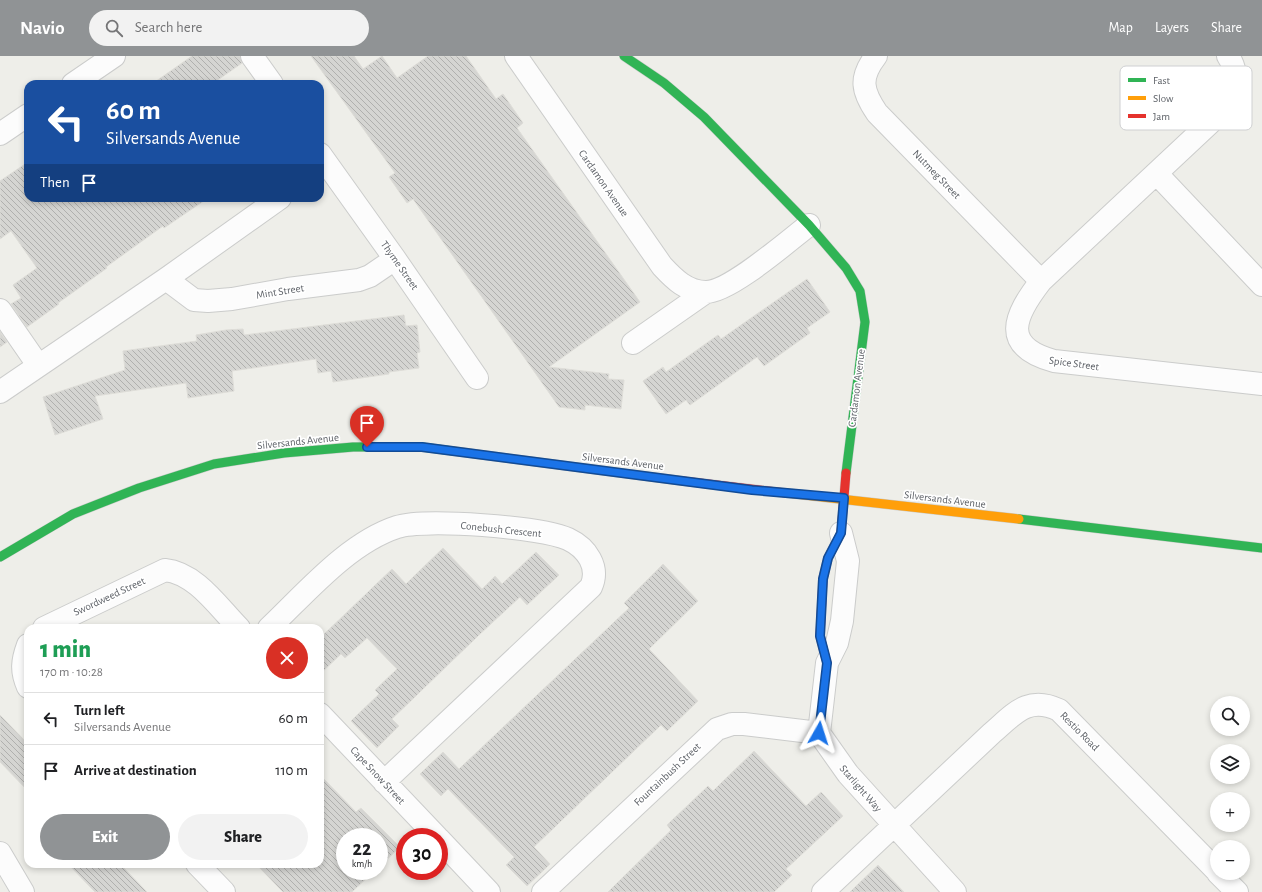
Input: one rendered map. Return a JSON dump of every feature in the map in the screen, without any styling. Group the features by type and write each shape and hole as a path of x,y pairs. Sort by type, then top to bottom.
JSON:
{"street":[{"path":"79,80 114,56"},
{"path":"252,56 269,80"},
{"name":"Cardamon Avenue","path":"516,56 662,266 681,285 694,290 706,292"},
{"name":"Cardamon Avenue","path":"624,56 664,83 704,117 809,225 855,280 860,291 865,312 865,322 847,461 844,498"},
{"name":"Nutmeg Street","path":"876,56 867,72 864,86 868,99 877,113 1041,281"},
{"name":"Spice Street","path":"1228,56 1233,66"},
{"path":"0,134 24,118"},
{"name":"Spice Street","path":"1203,130 1041,281 1022,308 1017,324 1021,342 1032,354 1054,361 1262,384"},
{"name":"Thyme Street","path":"324,164 395,259 477,378"},
{"path":"1157,174 1262,285"},
{"path":"0,392 166,279 274,202"},
{"path":"633,343 706,292 729,284 809,225"},
{"name":"Mint Street","path":"166,279 194,300 208,301 232,299 288,289 359,280 370,276 395,259"},
{"path":"0,310 38,365"},
{"name":"Silversands Avenue","path":"0,557 73,514 139,488 214,464 284,453 353,447 422,447 744,489 844,498 1262,548"},
{"path":"819,733 827,663 837,643 843,616 848,561 841,533 844,498"},
{"name":"Conebush Crescent","path":"274,624 356,548 397,527 439,522 531,531 566,538 578,545 587,554 593,563 594,570 594,579 591,587 384,782"},
{"path":"827,663 820,636 823,579 828,558 841,533"},
{"name":"Swordweed Street","path":"52,624 158,572 165,570 176,573 192,582 235,624"},
{"path":"820,615 843,616"},
{"path":"24,656 22,662 24,678"},
{"name":"Restio Road","path":"822,892 892,825 1012,716 1033,704 1047,704 1059,710 1210,864"},
{"name":"Cape Snow Street","path":"324,718 428,828"},
{"name":"Fountainbush Street","path":"543,892 717,729 732,724 744,724 819,733"},
{"name":"Starlight Way","path":"819,733 840,765 892,825 955,892"},
{"path":"448,849 489,892"},
{"path":"0,853 23,892"},
{"path":"201,868 224,892"},
{"name":"Restio Road","path":"1226,880 1237,892"}],"building":[{"path":"192,56 240,56 242,63 218,80 158,80"},
{"path":"311,56 354,56 363,69 382,56 397,78 428,56 466,56 496,99 503,94 523,123 517,128 640,302 549,367 609,374 608,379 624,380 621,409 585,405 585,410 559,407 413,199 407,203 389,177 395,173"},
{"path":"24,165 24,202 202,202 164,228 163,226 27,327 11,304 21,298 13,285 37,268 11,231 0,239 0,181"},
{"path":"807,279 830,312 807,328 810,333 764,366 757,357 690,405 686,400 666,414 643,381 663,367 666,372 718,335 721,339"},
{"path":"404,315 406,326 417,325 420,352 417,353 419,368 333,382 331,371 318,373 316,359 232,371 234,391 188,398 186,383 95,396 103,419 55,435 43,397 125,370 123,351 197,341 196,335 226,330 243,329 244,335"},
{"path":"0,332 7,342 0,347"},
{"path":"443,548 482,589 495,576 502,584 536,552 559,575 527,605 520,597 479,635 392,719 399,726 377,748 351,721 379,694 375,690 397,669 367,638 345,658 341,654 324,670 324,634 392,569 406,584"},
{"path":"663,564 698,601 649,649 698,701 667,731 661,725 534,847 550,864 527,886 506,865 514,857 448,789 441,796 420,774 443,752 459,769 629,608 624,603"},
{"path":"0,715 24,740 24,787 0,762"},
{"path":"754,751 806,806 821,792 843,816 786,869 792,875 774,892 608,892 671,830 667,825 708,786 713,791"},
{"path":"324,779 356,812 361,808 381,828 336,828 336,880 365,880 352,892 283,892 260,868 324,868"},
{"path":"388,835 396,843 396,851 388,858"},
{"path":"878,865 904,892 850,892"},
{"path":"72,868 124,868 147,892 95,892"}],"traffic: fast":[{"path":"624,56 664,83 704,117 809,225 846,268 860,291 865,322 846,473"},
{"path":"0,557 73,514 139,488 214,464 284,453 353,447 422,447 453,451"},
{"path":"1019,519 1262,548"}],"traffic: slow":[{"path":"453,451 683,481"},
{"path":"786,493 1019,519"}],"traffic: jam":[{"path":"827,663 820,636 823,579 828,558 841,533 846,473"},
{"path":"683,481 786,493"}],"route":[{"path":"367,447 422,447 752,490 844,498 841,533 828,558 823,579 819,624 822,648 827,663 819,733"}]}
